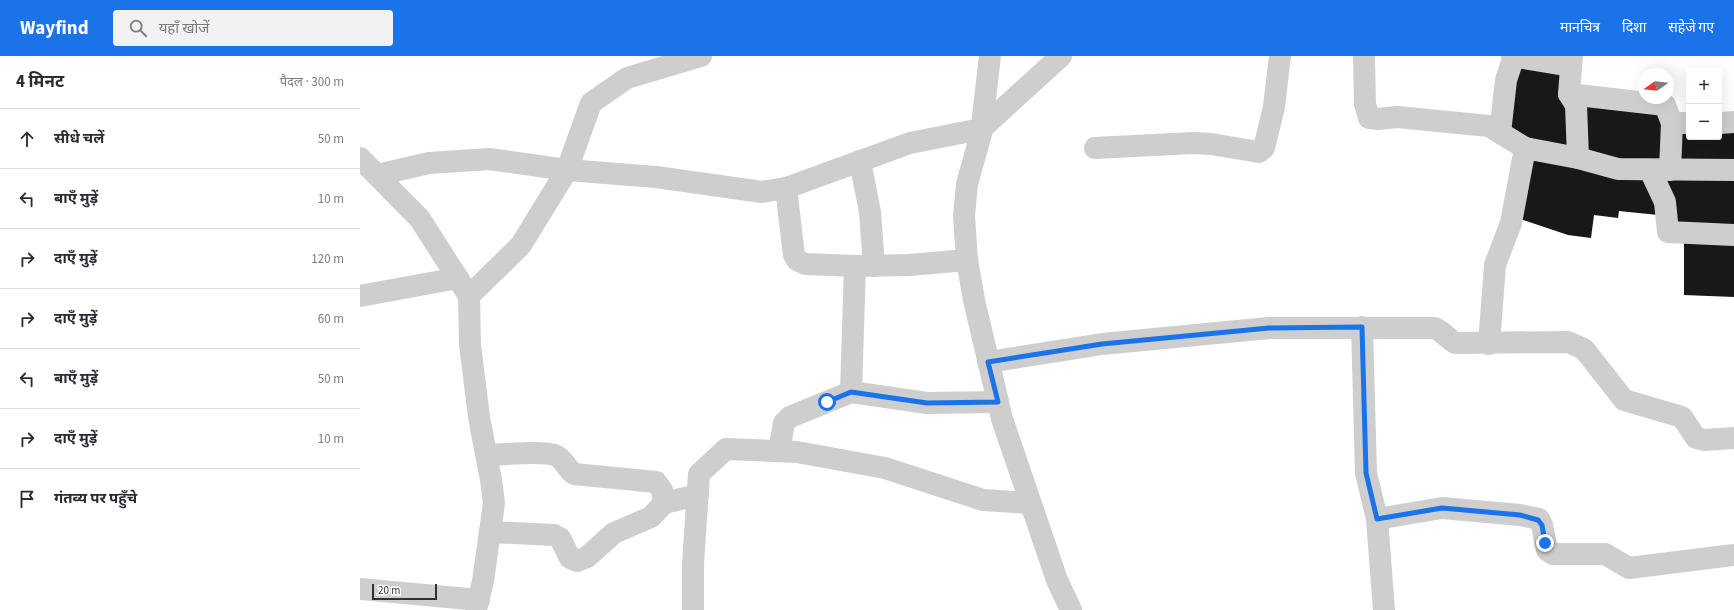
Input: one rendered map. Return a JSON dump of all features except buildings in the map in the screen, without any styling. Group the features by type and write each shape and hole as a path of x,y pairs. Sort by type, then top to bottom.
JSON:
{"street":[{"path":"469,296 521,245 567,170 591,103 627,78 701,56"},
{"path":"990,56 981,129 967,184 964,216 967,260 974,300 998,402 1056,580 1071,610"},
{"path":"377,176 429,163 489,159 567,170 656,177 762,192 786,188 910,143 981,129 1061,56"},
{"path":"1095,148 1193,143 1211,144 1259,152 1264,148 1274,107 1280,56"},
{"path":"1364,56 1365,104 1369,118 1378,119 1397,117 1489,126 1525,148 1578,158 1618,169 1734,170"},
{"path":"1500,133 1506,80 1513,56 1571,61 1569,94 1576,105 1578,158"},
{"path":"1569,94 1665,105 1681,123 1660,170 1668,232 1734,235"},
{"path":"1722,123 1734,122"},
{"path":"1489,344 1494,265 1511,223 1525,148"},
{"path":"360,158 420,219 469,296 470,345 479,417 494,503 478,605 360,589"},
{"path":"851,392 870,212 860,161"},
{"path":"786,188 794,255 797,260 805,264 864,266 909,265 967,260"},
{"path":"360,296 458,278"},
{"path":"1362,327 1366,473 1377,519 1384,610"},
{"path":"988,362 1102,344 1269,328 1434,328 1441,330 1447,338 1455,343 1489,344 1568,342 1577,345 1584,349 1624,400 1682,417 1696,438 1705,440 1734,438"},
{"path":"779,451 784,423 790,417 851,392 927,403 998,402"},
{"path":"693,610 693,564 699,474 726,449 797,452 885,468 983,500 1030,503"},
{"path":"486,455 545,454 557,456 568,470 574,474 656,482 662,490 664,503"},
{"path":"490,532 554,535 560,538 570,558 577,560 587,557 614,533 651,517 664,503 698,495"},
{"path":"1377,519 1442,508 1520,515 1538,520 1542,525 1547,550 1553,554 1605,554 1629,568 1734,555"}],"route":[{"path":"827,402 851,392 927,403 998,402 988,362 1102,344 1269,328 1362,327 1366,473 1377,519 1442,508 1520,515 1538,520 1542,525 1545,543"}]}
